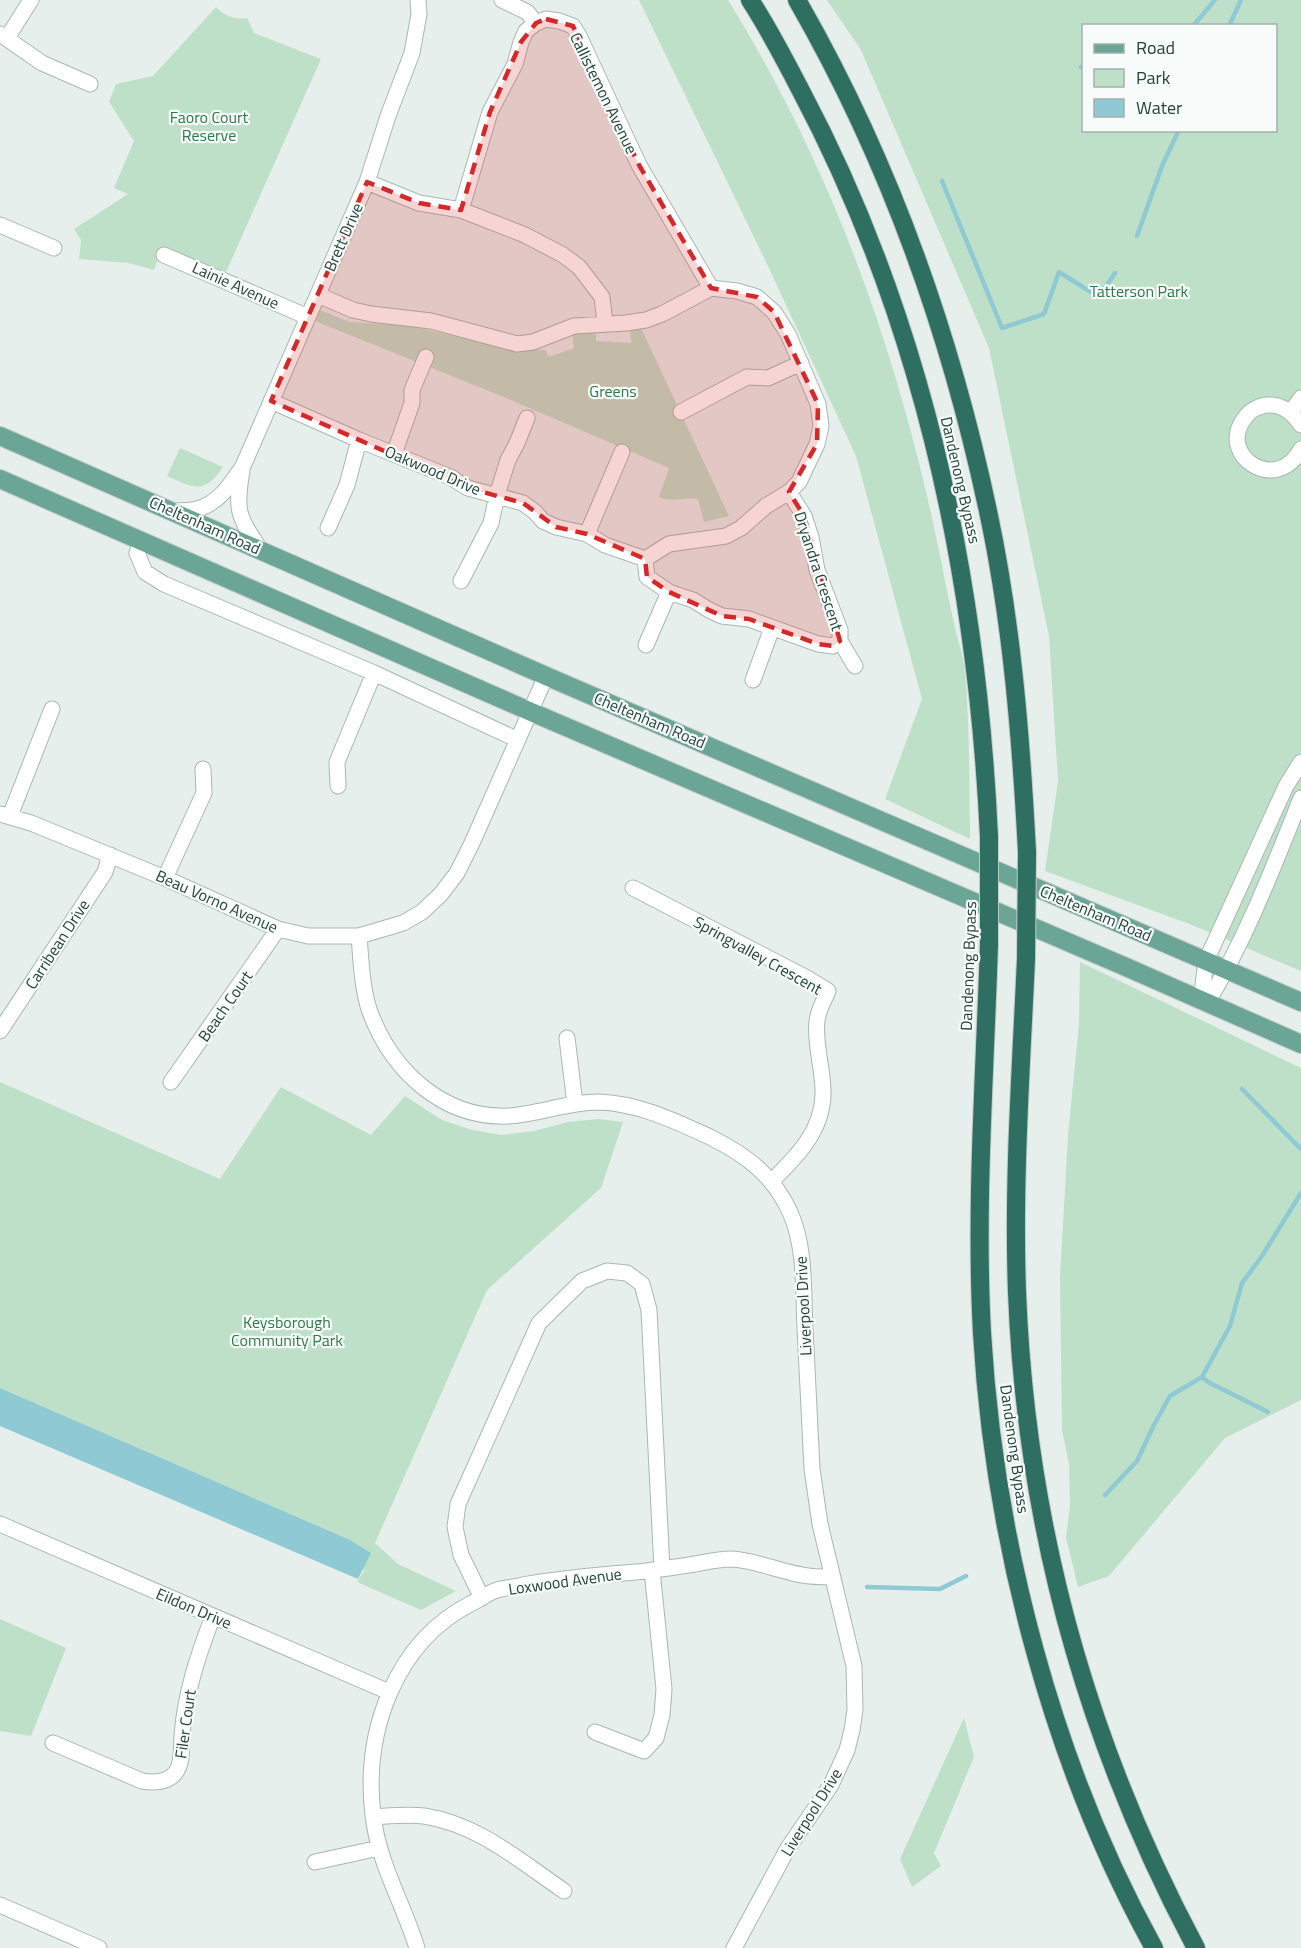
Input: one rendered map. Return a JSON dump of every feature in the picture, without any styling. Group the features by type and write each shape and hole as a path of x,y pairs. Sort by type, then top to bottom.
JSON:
{"highway":[{"name":"Dandenong Bypass","path":"750,0 789,68 843,176 871,244 916,378 946,494 965,591 980,699 989,837 981,1186 981,1311 992,1434 1012,1557 1052,1704 1088,1806 1115,1869 1154,1948"},
{"name":"Dandenong Bypass","path":"797,0 822,43 850,101 880,164 903,221 950,361 988,512 1020,730 1027,852 1026,959 1018,1168 1017,1291 1028,1428 1037,1496 1060,1603 1093,1715 1148,1853 1196,1948"}],"main road":[{"name":"Cheltenham Road","path":"0,436 546,676 1301,1002"},
{"path":"0,479 1301,1044"}],"street":[{"path":"31,0 4,36 42,63 90,84"},
{"name":"Brett Drive","path":"172,511 198,509 208,505 228,487 243,465 367,182 388,116 412,53 419,14 418,0"},
{"path":"461,210 490,112 515,64 526,31 536,23 527,12 502,0"},
{"name":"Callistemon Avenue","path":"536,23 546,19 573,26 639,165 711,288"},
{"path":"367,182 419,202 461,210 525,235 563,255 579,267 602,297 605,323"},
{"path":"0,225 54,248"},
{"name":"Lainie Avenue","path":"164,255 308,317"},
{"path":"318,295 353,310 431,321 517,344 533,342 573,326 646,320 711,288 737,291 757,297 774,312 788,334 818,404 821,426 817,444 799,482 741,528 726,536 669,544 645,559"},
{"path":"394,453 412,403 412,390 426,357"},
{"path":"681,412 747,376 768,378 801,363"},
{"path":"1291,412 1301,398"},
{"name":"Oakwood Drive","path":"271,400 359,440 450,477 468,488 523,503 543,521 556,527 587,534 605,545 645,559"},
{"path":"1300,455 1280,470 1269,471 1258,468 1242,455 1237,434 1240,423 1247,415 1263,406 1282,407 1291,412 1301,425"},
{"path":"461,581 491,523 508,460 527,418"},
{"path":"328,528 348,485 359,440"},
{"path":"587,534 622,452"},
{"name":"Brett Drive","path":"243,465 238,506 248,532 260,549"},
{"name":"Dryandra Crescent","path":"645,559 647,577 669,592 693,600 722,616 749,619 818,644 833,646 840,641 840,630 817,570 811,537 804,516 789,492"},
{"path":"141,541 137,553 144,570 164,584 374,673 516,740"},
{"path":"646,645 669,592"},
{"path":"753,680 772,628"},
{"path":"840,641 855,666"},
{"path":"338,786 337,762 374,673"},
{"name":"Beau Vorno Avenue","path":"5,815 110,855 278,929 308,936 359,936 403,923 422,912 441,894 457,873 546,676"},
{"path":"5,815 52,709"},
{"path":"1204,1002 1206,961 1286,786 1301,762"},
{"path":"165,878 204,793 203,770"},
{"path":"1204,1002 1227,970 1257,907 1301,798"},
{"name":"Carribean Drive","path":"0,1031 105,872 110,855"},
{"name":"Springvalley Crescent","path":"633,888 828,991 820,1007 817,1022 823,1096 819,1115 806,1143 795,1158 772,1181"},
{"name":"Beach Court","path":"171,1083 278,929"},
{"name":"Liverpool Drive","path":"359,936 370,1011 386,1045 403,1069 428,1092 453,1106 481,1114 509,1116 575,1104 600,1102 660,1116 738,1151 772,1181 791,1214 799,1243 803,1276 812,1468 820,1524 854,1666 855,1710 847,1750 831,1785 788,1848 734,1948"},
{"path":"567,1038 575,1104"},
{"path":"482,1598 461,1556 455,1527 458,1504 539,1323 582,1281 607,1271 627,1273 642,1284 649,1310 657,1569 664,1689 662,1715 656,1738 644,1751 595,1732"},
{"name":"Eildon Drive","path":"0,1524 389,1692"},
{"name":"Loxwood Avenue","path":"417,1948 379,1848 370,1791 374,1745 389,1692 399,1671 422,1640 458,1610 496,1590 532,1583 730,1559 801,1575 833,1577"},
{"name":"Filer Court","path":"53,1743 142,1781 165,1781 173,1776 178,1770 180,1761 184,1715 190,1686 213,1616"},
{"path":"373,1817 422,1816 469,1828 564,1891"},
{"path":"315,1862 379,1848"},
{"path":"0,1905 99,1948"}],"highlighted area":[{"path":"546,19 573,26 639,165 711,288 757,297 774,312 818,404 817,444 789,492 804,516 840,641 833,646 818,644 749,619 722,616 669,592 647,577 645,559 587,534 556,527 523,503 468,488 271,401 367,182 419,203 461,210 490,112 521,42 536,23"}],"green space":[{"path":"639,0 728,0 767,66 833,202 861,273 907,417 926,490 950,607 964,662 969,735 970,839 885,799 922,699 856,456 767,264"},
{"name":"Tatterson Park","path":"827,0 1301,0 1301,971 1192,925 1045,871 1058,781 1049,636 989,348 861,50"},
{"name":"Faoro Court Reserve","path":"216,7 230,17 247,18 254,33 321,59 226,272 162,248 154,270 129,263 79,259 81,240 74,229 128,194 114,188 134,141 109,102 116,84 153,76"},
{"name":"Greens","path":"320,310 350,322 410,326 508,349 545,350 549,357 574,348 572,334 596,331 596,341 631,343 630,330 641,328 729,516 704,522 698,499 668,500 659,497 669,468 511,400 315,321"},
{"path":"180,448 223,467 210,482 204,485 192,486 176,480 167,476"},
{"path":"1080,962 1301,1068 1301,1400 1225,1438 1109,1576 1078,1587 1066,1537 1070,1505 1069,1464 1062,1430 1060,1277 1068,1135 1079,1024"},
{"name":"Keysborough Community Park","path":"0,1082 220,1179 281,1087 371,1135 405,1096 442,1120 472,1130 502,1135 534,1131 568,1122 599,1119 623,1122 601,1188 487,1290 375,1543 398,1564 456,1591 421,1610 357,1582 364,1571 348,1539 0,1388"},
{"path":"0,1619 66,1648 31,1736 0,1731"},
{"path":"964,1718 974,1757 934,1853 941,1866 912,1887 900,1859"}],"water":[{"path":"0,1388 348,1539 371,1553 358,1579 0,1426"}],"waterway":[{"path":"1195,24 1215,0"},
{"path":"1230,24 1241,0"},
{"path":"1137,236 1162,166 1178,132"},
{"path":"942,181 1002,328 1044,314 1059,272 1099,297 1115,273"},
{"path":"1242,1089 1301,1149"},
{"path":"1105,1495 1137,1461 1170,1396 1202,1377 1230,1326 1242,1283 1262,1256 1301,1193"},
{"path":"1202,1377 1268,1412"},
{"path":"867,1587 940,1589 966,1576"}]}
